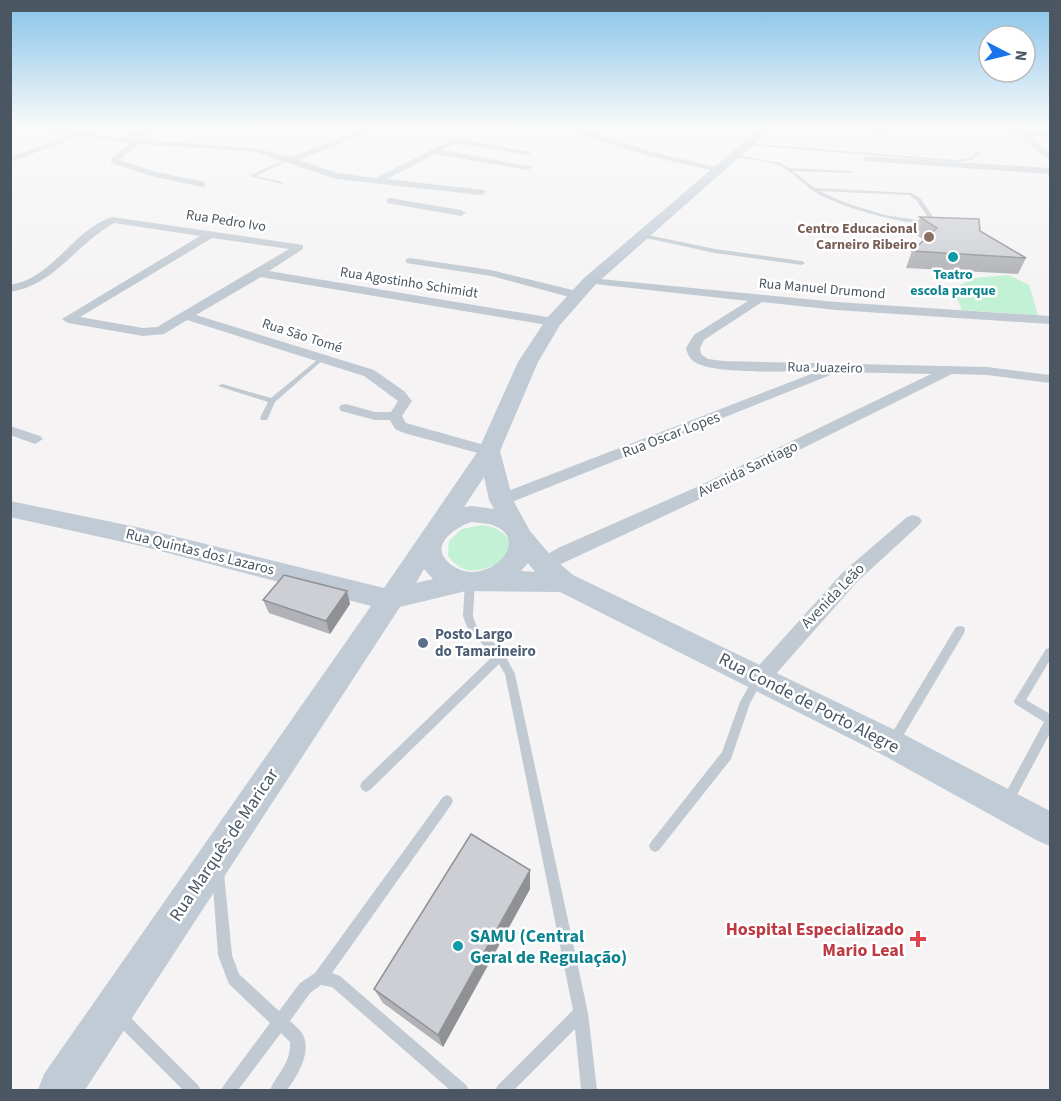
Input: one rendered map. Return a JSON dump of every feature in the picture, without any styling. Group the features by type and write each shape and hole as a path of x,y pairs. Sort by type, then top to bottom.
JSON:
{"main road":[{"name":"Rua Marquês de Maricar","path":"60,1090 434,534 479,449 553,322 590,281 708,179"},
{"path":"388,600 470,581 490,579 513,567 520,557 523,547 520,534 501,500 479,449"},
{"name":"Rua Quintas dos Lazaros","path":"10,509 141,537 388,600"},
{"path":"470,581 453,578 434,565 429,547 434,534 458,517 486,514 510,522 520,534"},
{"name":"Rua Conde de Porto Alegre","path":"520,534 554,574 892,744 1050,829"},
{"name":"Rua Conde de Porto Alegre","path":"470,581 554,574"}],"street":[{"path":"180,179 202,184"},
{"path":"363,179 481,192"},
{"path":"411,184 390,201 461,213"},
{"name":"Rua Pedro Ivo","path":"10,290 26,287 41,278 73,248 112,220 299,247 260,273"},
{"path":"211,234 68,319 149,333 162,330 260,273"},
{"path":"410,261 482,272 577,295"},
{"name":"Rua Agostinho Schimidt","path":"260,273 553,322"},
{"name":"Rua Manuel Drumond","path":"590,281 759,298 1050,320"},
{"name":"Rua Juazeiro","path":"759,298 699,338 693,348 695,356 704,362 723,365 951,370 1050,379"},
{"name":"Rua Sāo Tomé","path":"188,316 369,374 402,396 405,401 403,408 395,416"},
{"name":"Rua Oscar Lopes","path":"501,500 797,386 840,367"},
{"name":"Avenida Santiago","path":"554,574 564,554 716,485 951,370"},
{"path":"346,408 375,416 395,416 400,426 409,430 479,449"},
{"path":"10,430 34,439"},
{"name":"Avenida Leão","path":"760,678 850,577 913,521"}],"lane":[{"path":"265,179 281,183"},
{"path":"802,179 813,188 831,199 862,210 907,220 934,223 919,200 910,194 813,188"},
{"path":"643,236 715,251 801,263"},
{"path":"264,418 272,401 322,358"},
{"path":"222,386 272,401"},
{"path":"470,581 468,616 472,627 500,656 510,674 581,1013 589,1090"},
{"path":"892,744 960,630"},
{"path":"1006,804 1050,721 1019,701 1050,652"},
{"path":"366,786 500,656"},
{"path":"655,846 726,755 745,702 760,678"},
{"path":"229,1090 305,988 320,978 447,801"},
{"path":"217,856 225,955 234,979 297,1038 299,1047 294,1068 278,1090"},
{"path":"320,978 335,981 461,1090"},
{"path":"113,1011 193,1090"},
{"path":"503,1090 581,1013"}],"green space":[{"path":"1009,275 1029,285 1038,315 962,310 953,289 974,278"},
{"path":"482,525 505,535 510,542 507,557 484,569 462,568 448,556 449,541 462,529"}],"building":[{"path":"920,217 979,219 980,231 1026,258 912,251 937,228"},
{"path":"284,575 347,591 326,621 263,600"},
{"name":"SAMU (Central Geral de Regulação)","path":"471,834 530,870 438,1035 374,989"}],"place":[{"name":"Centro Educacional Carneiro Ribeiro","path":"929,237"},
{"name":"Teatro escola parque","path":"953,257"},
{"name":"Posto Largo do Tamarineiro","path":"423,643"},
{"name":"Hospital Especializado Mario Leal","path":"918,939"},
{"name":"SAMU (Central Geral de Regulação)","path":"458,946"}]}
